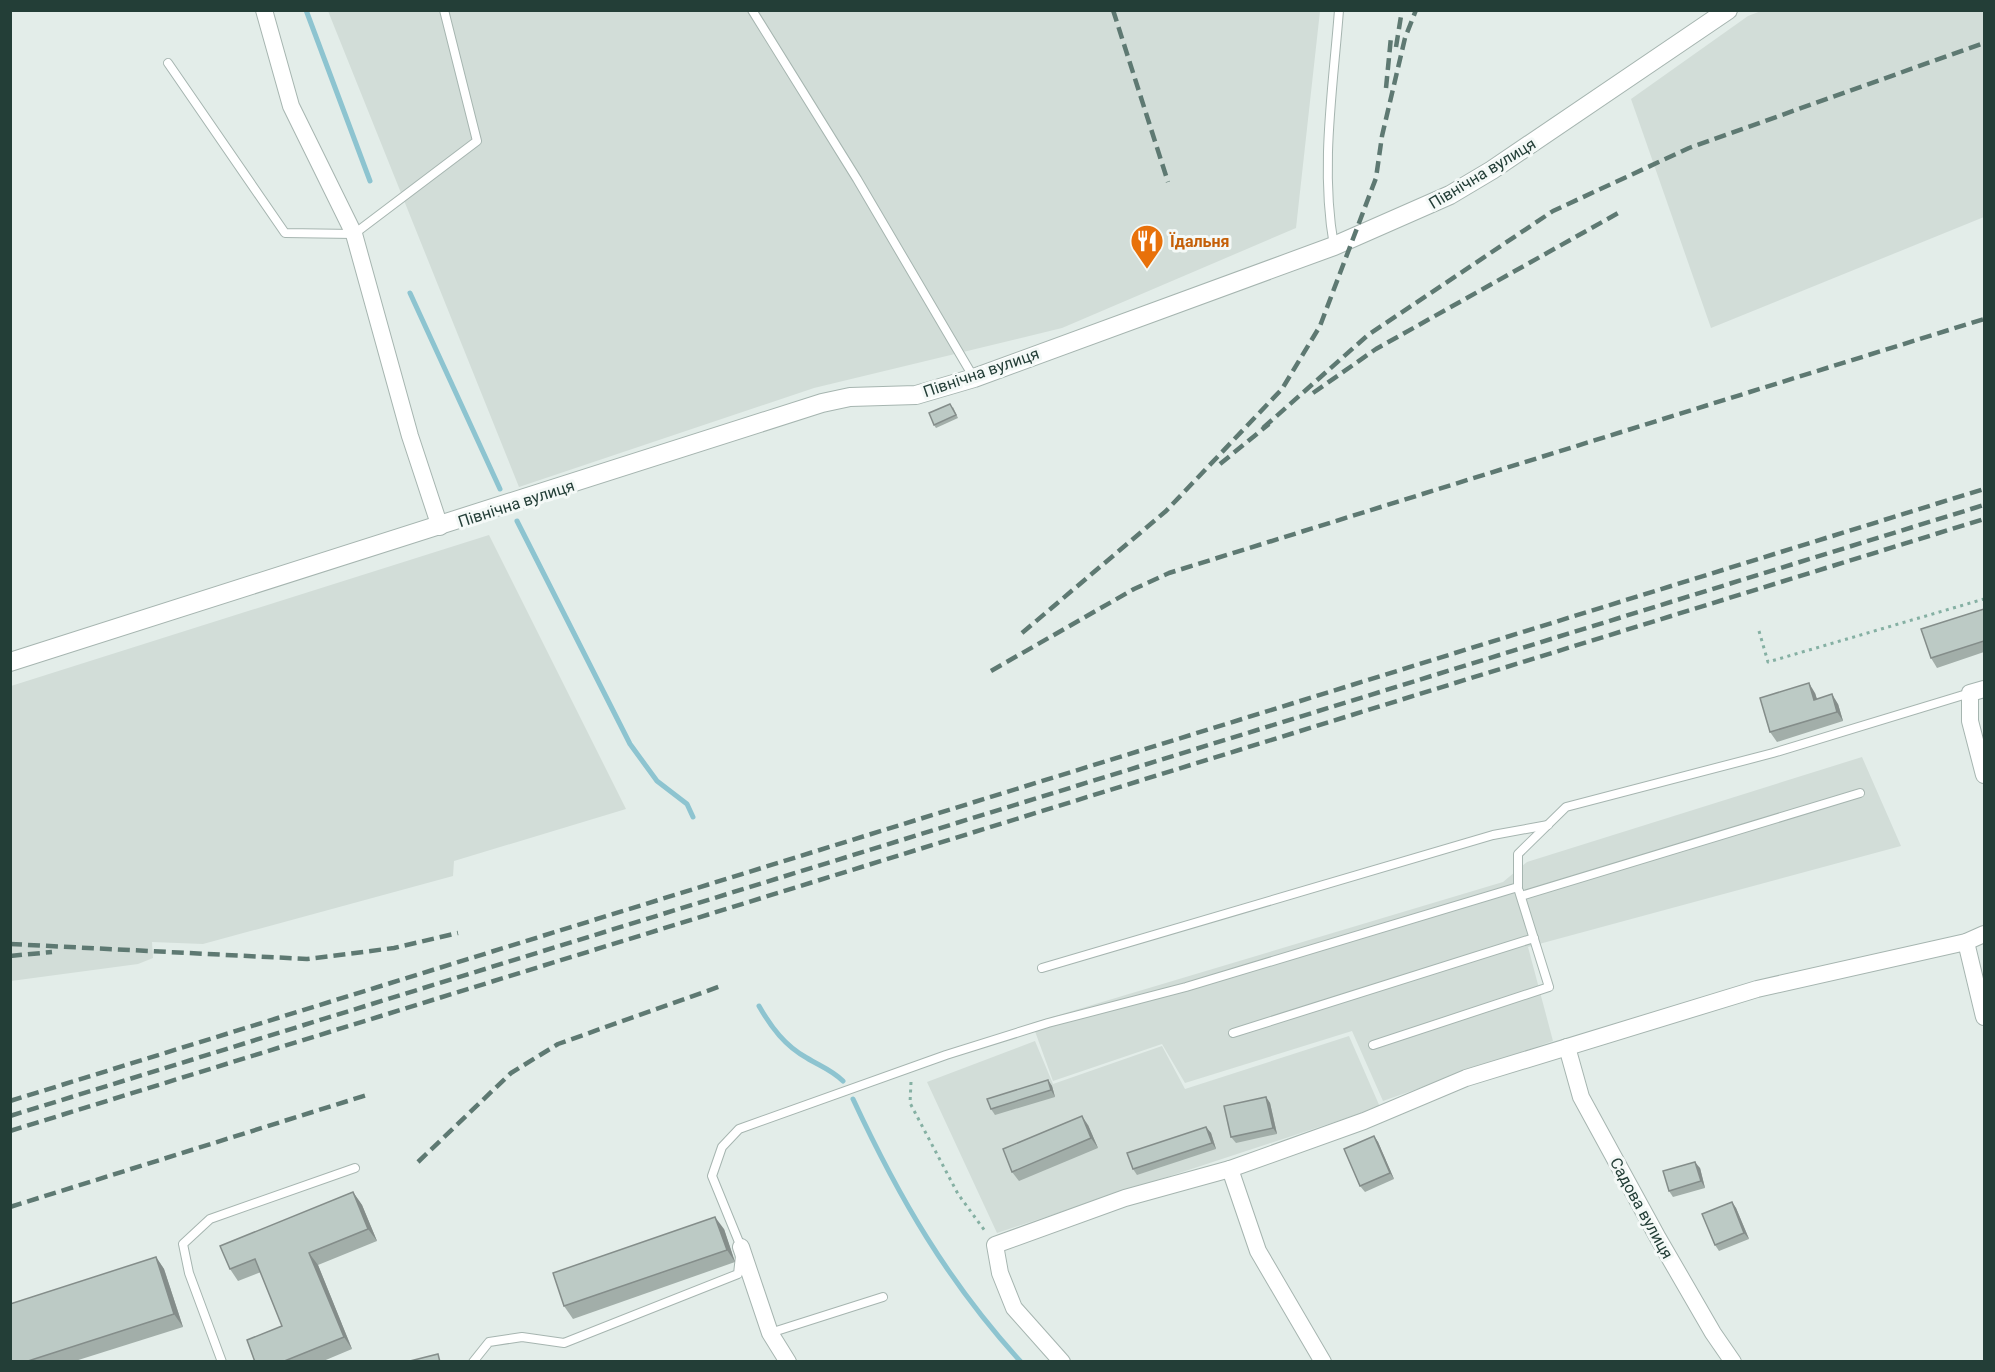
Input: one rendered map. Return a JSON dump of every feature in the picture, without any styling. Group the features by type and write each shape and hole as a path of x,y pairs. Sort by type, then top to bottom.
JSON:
{"street":[{"path":"264,10 291,106 354,234 410,436 440,527"},
{"name":"Північна вулиця","path":"10,662 440,527 822,403 850,397 916,394 974,378 1334,246 1450,195 1492,170 1728,10"},
{"path":"1977,691 1970,722 1984,775"},
{"path":"1062,1362 1014,1308 1000,1273 995,1245 1125,1198 1230,1169 1364,1121 1466,1078 1757,989 1966,942 1984,934"},
{"path":"1966,942 1984,1017"},
{"name":"Садова вулиця","path":"1567,1047 1581,1096 1658,1238 1713,1333 1733,1362"},
{"path":"1230,1169 1258,1251 1323,1362"},
{"path":"741,1247 770,1333 788,1362"}],"lane":[{"path":"168,63 285,233 354,234 477,141 444,10"},
{"path":"752,10 857,179 974,378"},
{"path":"1334,246 1328,213 1326,172 1339,10"},
{"path":"1373,1045 1549,987 1520,892 1518,854 1566,807 1773,753 1977,691"},
{"path":"473,1362 489,1342 522,1336 564,1343 738,1274 741,1247 712,1176 722,1147 739,1129 1048,1023 1186,987 1860,793"},
{"path":"1042,968 1493,835 1548,825"},
{"path":"1233,1034 1534,938"},
{"path":"222,1362 189,1273 183,1244 210,1219 355,1168"},
{"path":"770,1333 883,1297"}],"path":[{"path":"1759,631 1768,662 1984,598"},
{"path":"912,1068 910,1103 958,1194 995,1245"}],"shaded area":[{"path":"328,11 1320,11 1296,228 1062,328 814,388 519,487"},
{"path":"1761,11 1984,11 1984,217 1711,328 1631,99 1748,16"},
{"path":"489,535 626,809 454,861 453,876 203,944 152,942 153,958 138,964 11,981 11,686"},
{"path":"1862,757 1901,846 1528,947 1553,1041 1383,1101 1352,1031 1185,1083 1162,1044 1053,1081 1032,1023 1503,882 1527,862"},
{"path":"1349,1036 1380,1107 997,1233 927,1082 1035,1041 1053,1084 1162,1046 1185,1089"}],"building":[{"path":"950,404 956,415 934,425 929,413"},
{"path":"1984,609 1984,641 1931,658 1921,629"},
{"path":"1809,683 1814,700 1832,694 1837,712 1770,732 1760,698"},
{"path":"1048,1080 1051,1090 991,1109 987,1099"},
{"path":"1266,1097 1273,1128 1231,1137 1224,1106"},
{"path":"1082,1116 1091,1138 1012,1172 1003,1149"},
{"path":"1206,1127 1212,1143 1133,1169 1127,1153"},
{"path":"1374,1136 1390,1173 1360,1186 1344,1149"},
{"path":"1695,1162 1701,1181 1669,1191 1663,1171"},
{"path":"353,1192 368,1229 309,1253 344,1337 282,1362 255,1362 247,1340 282,1326 255,1259 230,1269 220,1246"},
{"path":"1732,1202 1744,1233 1715,1245 1702,1214"},
{"path":"715,1217 727,1250 564,1306 553,1273"},
{"path":"156,1257 174,1314 25,1362 10,1362 10,1304"},
{"path":"438,1354 440,1362 406,1362"}],"waterway":[{"path":"306,10 370,181"},
{"path":"410,293 500,489"},
{"path":"517,521 630,744 657,781 687,804 693,817"},
{"path":"759,1006 785,1042 843,1081"},
{"path":"853,1099 888,1171 927,1238 970,1301 1021,1362"}],"railway":[{"path":"1113,10 1168,182"},
{"path":"1396,47 1402,10"},
{"path":"1022,633 1166,511 1282,389 1320,326 1376,178 1382,136 1405,38 1416,10"},
{"path":"1386,88 1391,37"},
{"path":"1263,428 1368,335 1553,211 1689,148 1984,43"},
{"path":"1313,393 1376,349 1620,212"},
{"path":"991,671 1134,589 1169,573 1984,319"},
{"path":"1220,464 1269,424"},
{"path":"10,1101 1984,489"},
{"path":"10,1116 1984,505"},
{"path":"10,1131 1984,519"},
{"path":"10,944 307,959 394,948 458,933"},
{"path":"10,956 52,952"},
{"path":"418,1162 511,1073 558,1044 721,986"},
{"path":"10,1207 370,1094"}],"place":[{"name":"Їдальня","path":"1147,270"}]}
